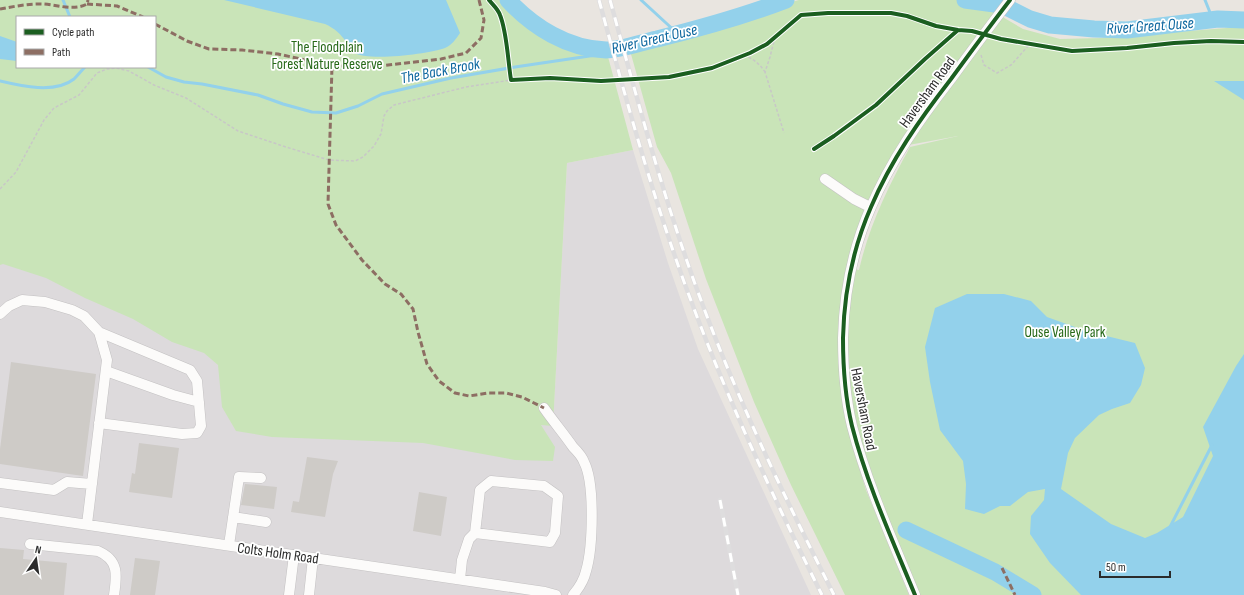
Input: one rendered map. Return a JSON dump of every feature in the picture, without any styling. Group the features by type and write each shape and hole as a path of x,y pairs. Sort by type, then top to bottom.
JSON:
{"street":[{"name":"Haversham Road","path":"915,595 878,504 862,460 852,424 845,389 843,358 844,318 849,281 856,248 870,207 903,146 926,112 1010,0"},
{"path":"825,179 844,193 870,207"},
{"path":"0,314 8,306 22,300 45,302 72,310 84,316 99,332 190,370 197,381 201,426 197,433 182,434 99,423"},
{"path":"87,524 107,360 99,332"},
{"path":"106,371 173,396 199,402"},
{"path":"544,408 584,461 590,476 592,499 589,559 586,572 574,595"},
{"path":"229,546 238,477 261,478"},
{"path":"460,579 462,560 469,539 475,533 480,490 490,481 544,486 558,496 554,533 550,542 475,533"},
{"path":"0,483 54,490 67,482 92,484"},
{"name":"Colts Holm Road","path":"0,512 460,579 556,595"},
{"path":"233,517 266,522"},
{"path":"30,544 98,551 103,553 111,560 115,569 116,578 114,595"},
{"path":"289,595 294,555"},
{"path":"309,595 313,558"}],"path":[{"path":"767,44 780,33"},
{"path":"765,72 775,37"},
{"path":"1023,43 1037,45"},
{"path":"977,45 984,65 997,73 1011,65 1030,44"},
{"path":"737,58 750,53"},
{"path":"744,55 759,64 765,72 784,133"},
{"path":"0,189 16,172 44,120 54,108 79,95 97,74 107,69 116,68 129,71 154,85 186,98 238,131 293,150 329,160 355,162 363,157 374,146 381,134 384,116 387,111 394,106 466,87 511,79 519,80"}],"shaded area":[{"path":"633,150 668,263 698,349 811,595 0,595 0,234 553,425 567,163"}],"green space":[{"name":"The Floodplain Forest Nature Reserve","path":"0,0 505,0 542,33 597,56 607,53 633,150 567,163 553,426 541,425 555,447 553,461 515,460 423,443 272,437 236,431 222,407 218,365 204,353 172,342 133,319 85,298 46,278 3,264 0,265"},
{"name":"Ouse Valley Park","path":"799,0 962,0 982,5 1023,29 1060,39 1101,38 1244,27 1244,595 915,595 843,406 852,445 866,490 909,595 845,595 791,485 754,402 706,279 671,173 657,147 629,47","holes":["958,136 910,147 880,207 868,238 859,270 852,269 856,248 903,146"]}],"water":[{"path":"224,0 446,0 460,33 450,45 445,48 426,53 384,57 360,55 351,50 340,34 325,24"},
{"path":"0,36 16,42 16,61 0,59"},
{"path":"1214,81 1244,81 1244,100"},
{"path":"967,294 1004,294 1031,301 1047,317 1086,331 1135,343 1145,368 1141,385 1130,403 1099,415 1075,438 1068,453 1061,489 1111,524 1145,538 1157,533 1183,517 1213,456 1203,427 1244,354 1244,595 1081,595 1050,563 1030,534 1031,516 1044,500 1045,489 1028,492 1010,506 1000,506 984,514 965,509 966,484 963,461 940,430 930,382 925,347 935,308"}],"building":[{"path":"11,362 96,374 83,476 0,464 0,449"},
{"path":"139,443 179,448 172,498 129,492 132,473 135,474"},
{"path":"307,457 338,461 333,474 325,517 291,512 293,501 299,502"},
{"path":"245,484 277,487 274,509 241,505"},
{"path":"419,492 447,497 441,536 413,531"},
{"path":"0,548 24,550 23,559 67,563 64,595 0,595"},
{"path":"135,558 160,561 155,595 130,595"}],"waterway":[{"path":"63,0 70,16"},
{"name":"River Great Ouse","path":"508,0 529,19 552,35 578,46 606,50 625,47 706,26 786,0"},
{"path":"641,0 678,34"},
{"name":"River Great Ouse","path":"965,0 1002,5 1030,19 1050,25 1094,29 1127,30 1218,19 1244,20"},
{"path":"1205,0 1213,20"},
{"name":"The Back Brook","path":"150,68 166,77 184,82 258,95 312,112 336,113 358,106 382,94 451,78 603,54"},
{"name":"The Back Brook","path":"0,81 28,87 48,88 66,84 74,79 84,68"},
{"path":"1170,527 1212,445"},
{"path":"906,530 995,572 1033,595"}],"railway":[{"path":"599,0 654,192 693,306 722,380 754,452 822,595"},
{"path":"610,0 664,191 702,303 747,414 798,523 834,595"},
{"path":"720,500 738,595"}],"marked path":[{"path":"0,9 38,4 75,7 87,4 88,0"},
{"path":"479,0 484,20 481,38 466,53 441,59 380,66 332,66 328,204 336,225 362,260 385,284 401,294 413,309 427,364 439,381 455,393 469,396 488,393 506,393 522,397 544,408"},
{"path":"87,4 117,6 141,16"},
{"path":"156,25 187,41 209,49 242,50 278,54 332,66"},
{"path":"1002,568 1015,595"}],"cycle path":[{"path":"489,0 498,11 502,22 506,38 511,80 550,78 601,81 669,77 712,68 750,53 767,44 801,15 828,13 891,13 907,16 936,26 972,31 1001,39 1072,51 1211,41 1244,42"},
{"path":"915,595 872,490 852,426 845,382 843,349 845,304 854,255 859,238 871,207 897,156 928,109 1010,0"},
{"path":"814,149 876,105 958,30"}]}
